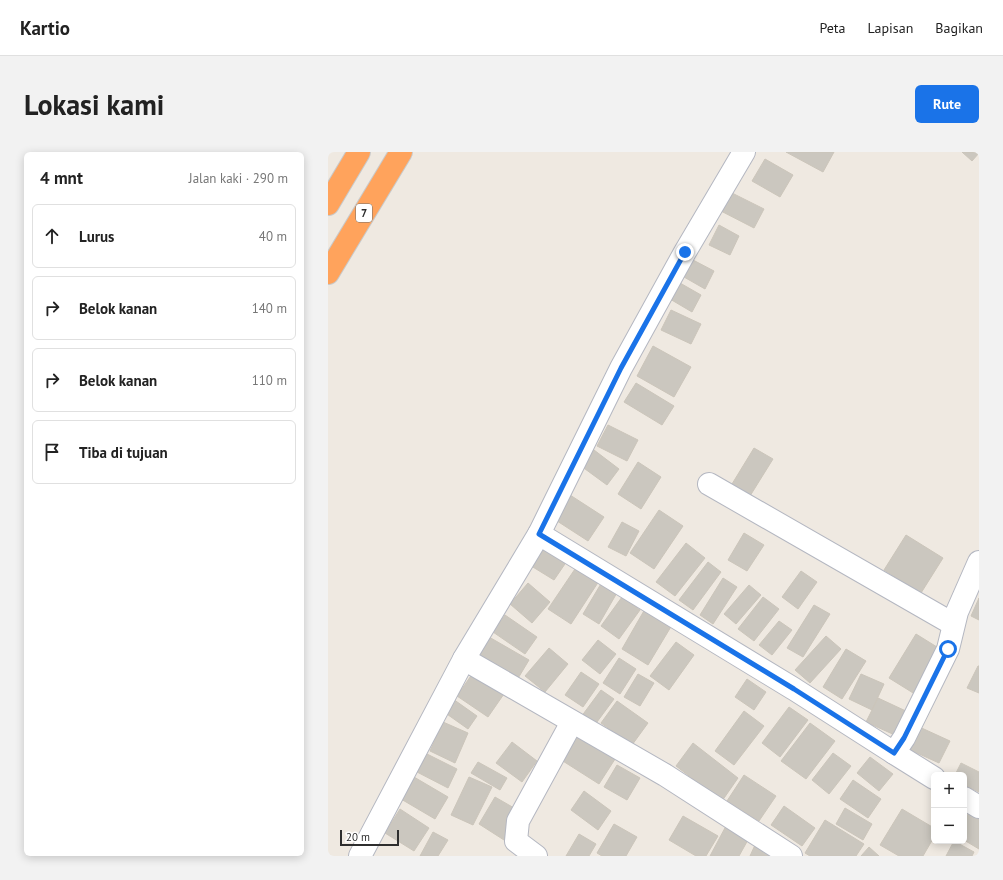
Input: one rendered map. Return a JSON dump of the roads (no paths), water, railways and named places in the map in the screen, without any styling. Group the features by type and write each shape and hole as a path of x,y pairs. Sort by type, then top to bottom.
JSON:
{"highway":[{"path":"328,204 359,152"},
{"name":"7","path":"328,273 401,152"}],"street":[{"path":"360,856 464,660 539,534 621,368 685,252 744,152"},
{"path":"709,484 953,624"},
{"path":"539,534 794,689 931,776"},
{"path":"894,753 904,738 938,672 948,649 953,624 979,562"},
{"path":"464,660 664,775 791,856"},
{"path":"536,856 516,841 518,821 572,722"},
{"path":"967,800 979,807"}]}
